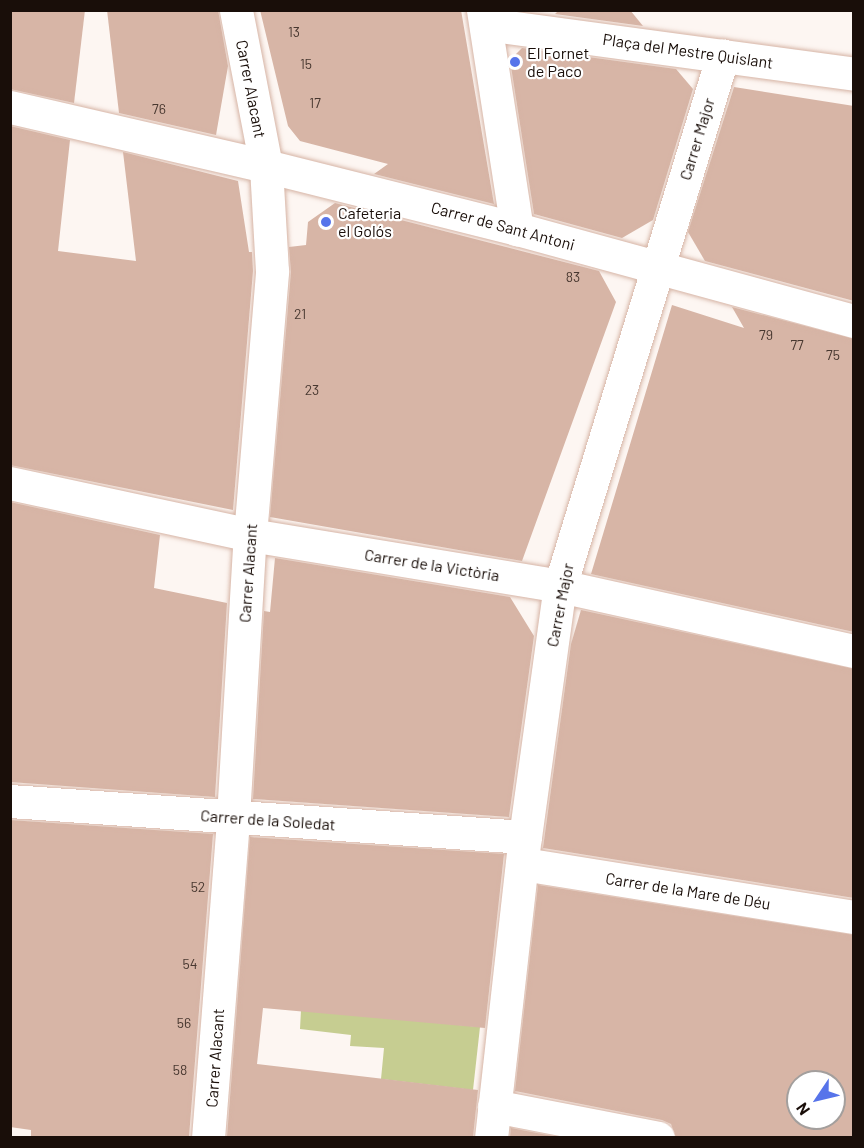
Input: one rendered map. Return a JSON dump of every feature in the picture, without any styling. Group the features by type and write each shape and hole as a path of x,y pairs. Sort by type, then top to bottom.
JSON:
{"street":[{"name":"Carrer Alacant","path":"208,1137 234,817 250,535 272,271 266,166 236,10"},
{"name":"Plaça del Mestre Quislant","path":"517,229 485,17 854,74"},
{"name":"Carrer Major","path":"493,1122 524,851 560,586 723,55"},
{"name":"Carrer de Sant Antoni","path":"10,106 266,166 517,229 854,321"},
{"name":"Carrer de la Victòria","path":"10,483 250,535 560,586 854,651"},
{"name":"Carrer de la Soledat","path":"10,801 234,817 524,851"},
{"name":"Carrer de la Mare de Déu","path":"524,851 854,917"},
{"path":"493,1122 658,1137"}],"green space":[{"path":"301,1010 480,1027 473,1090 381,1079 384,1048 350,1046 351,1035 300,1029"}],"building":[{"path":"10,10 85,10 74,103 10,89"},
{"path":"107,10 218,10 228,66 216,135 119,113"},
{"path":"260,10 461,10 494,204 374,174 388,164 300,141 288,126"},
{"path":"559,10 630,10 643,26 555,14"},
{"path":"522,48 676,69 693,89 653,220 622,238 534,214 510,60"},
{"path":"734,87 854,106 854,301 705,261 688,232"},
{"path":"10,126 70,140 58,251 136,261 123,152 238,181 249,252 252,252 253,271 233,510 10,465"},
{"path":"335,203 599,271 616,302 522,561 270,517 291,272 289,247 306,245 308,222"},
{"path":"672,305 744,328 732,307 854,339 854,632 591,574"},
{"path":"10,502 160,535 154,588 227,603 215,797 10,782"},
{"path":"275,558 510,597 534,636 509,817 253,799 264,611 270,612"},
{"path":"581,610 854,669 854,898 543,848 571,644"},
{"path":"10,820 213,834 189,1137 31,1137 31,1130 10,1127"},
{"path":"250,837 504,854 485,1028 263,1008 257,1064 478,1090 473,1137 227,1137"},
{"path":"538,885 854,935 854,1137 676,1137 671,1124 662,1120 515,1091"},
{"path":"511,1128 558,1137 510,1137"}],"place":[{"name":"El Fornet de Paco","path":"515,62"},
{"name":"Cafeteria el Golós","path":"326,222"}]}
